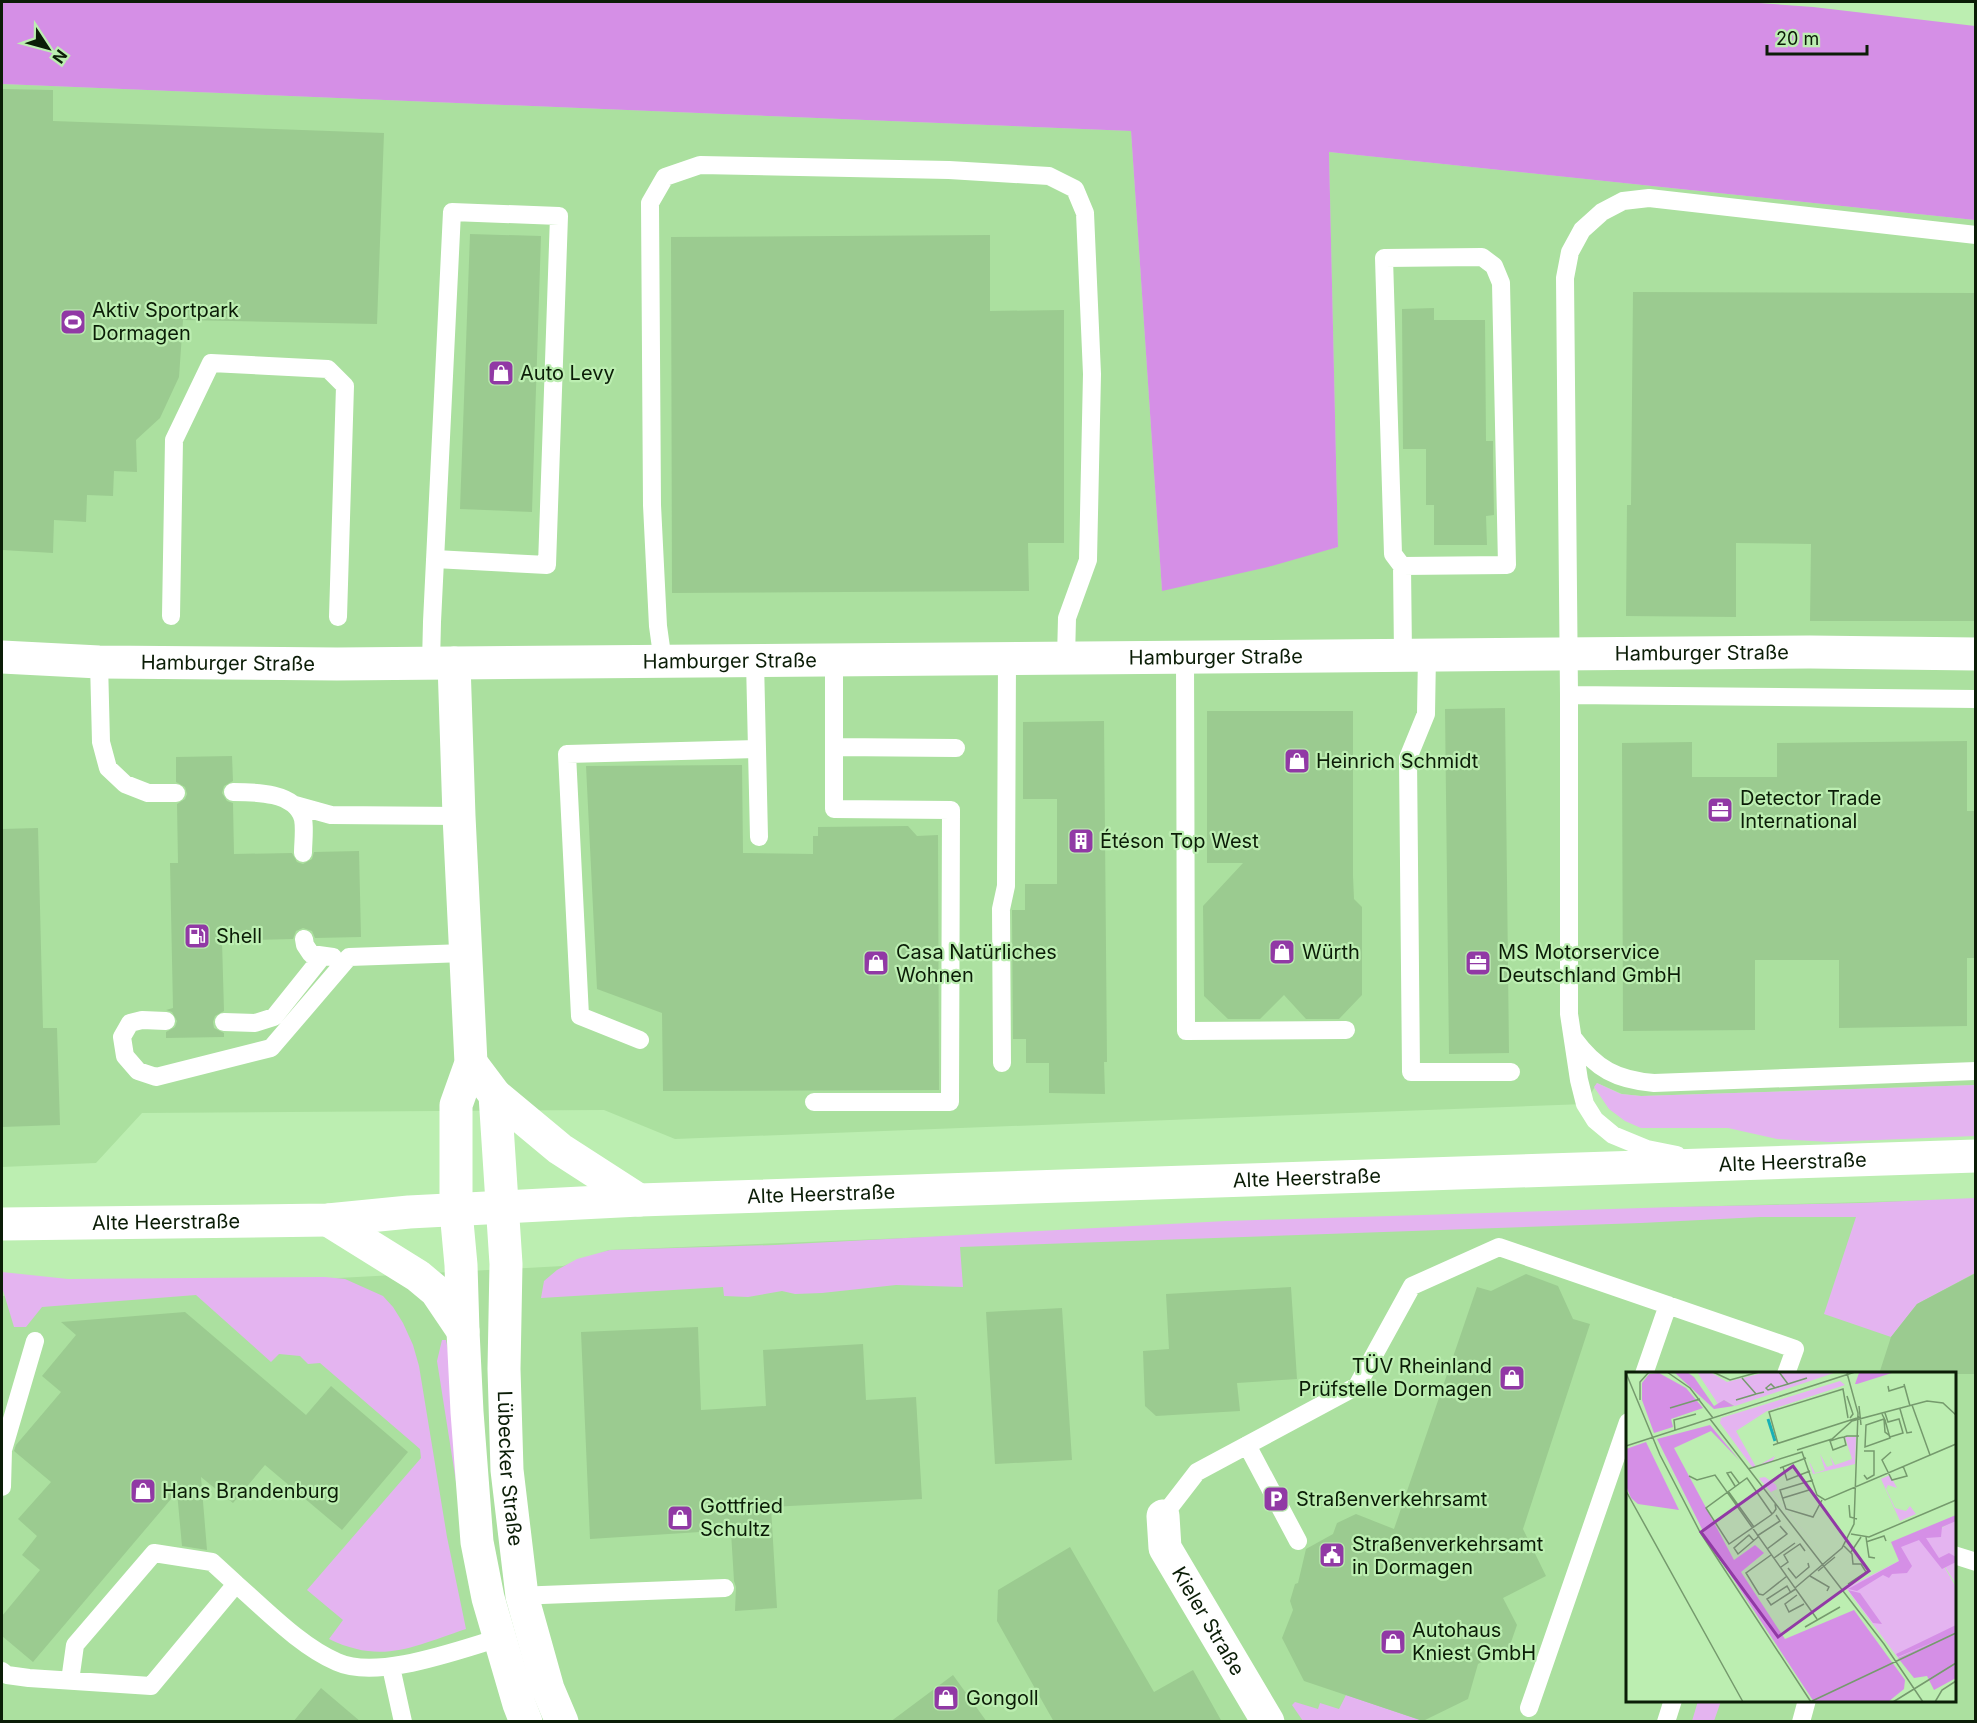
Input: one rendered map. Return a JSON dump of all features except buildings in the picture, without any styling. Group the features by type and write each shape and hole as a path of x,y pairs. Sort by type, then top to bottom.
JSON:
{"street":[{"name":"Hamburger Straße","path":"2,657 99,662 443,663 1798,652 1976,654"},
{"path":"443,663 459,816 471,1063 456,1106 456,1211"},
{"path":"471,1063 495,1095 560,1149 639,1200"},
{"path":"495,1095 501,1208"},
{"name":"Alte Heerstraße","path":"2,1224 328,1220 409,1212 639,1200 1976,1156"},
{"name":"Lübecker Straße","path":"501,1208 506,1264 504,1369 507,1470 522,1596 548,1689 562,1722"},
{"name":"Lübecker Straße","path":"456,1211 477,1542 488,1598 526,1722"},
{"path":"328,1220 418,1276 436,1291 462,1331"},
{"name":"Kieler Straße","path":"1162,1516 1165,1548 1268,1722"}],"lane":[{"path":"663,662 658,626 652,505 650,203 665,177 700,165 949,170 1049,176 1075,189 1085,213 1092,374 1090,505 1088,560 1067,618 1066,658"},
{"path":"1722,1165 1647,1149 1613,1135 1595,1120 1583,1096 1569,1014 1569,654 1565,278 1570,252 1582,230 1602,212 1623,201 1649,198 1976,235"},
{"path":"435,559 547,565 560,216 452,212 435,559 443,663"},
{"path":"1402,566 1507,565 1501,283 1494,266 1482,257 1384,258 1393,554 1402,566 1426,714 1408,758 1410,1072 1511,1072"},
{"path":"171,616 174,440 211,363 328,369 345,386 338,617"},
{"path":"1185,657 1186,1031 1346,1030"},
{"path":"1002,1063 1001,909 1006,886 1007,659"},
{"path":"814,1102 950,1102 951,810 834,810 834,660"},
{"path":"755,661 759,837"},
{"path":"99,662 101,742 108,768 125,784 148,793 177,793"},
{"path":"1569,696 1976,699"},
{"path":"834,747 956,748"},
{"path":"640,1040 580,1016 567,754 757,749"},
{"path":"233,792 275,796 295,805 332,815 459,816"},
{"path":"295,805 303,819 303,853"},
{"path":"304,939 311,954 322,957 465,952"},
{"path":"224,1022 255,1023 274,1017 322,957"},
{"path":"166,1021 142,1020 130,1023 122,1037 125,1056 138,1071 156,1077 272,1048 349,957"},
{"path":"1573,1037 1586,1054 1602,1068 1618,1077 1638,1082 1976,1071"},
{"path":"1162,1516 1197,1472 1357,1386 1412,1286 1498,1247 1795,1348 1787,1372"},
{"path":"1645,1372 1668,1305"},
{"path":"2,1487 3,1450 35,1341"},
{"path":"1528,1708 1626,1428"},
{"path":"1247,1445 1298,1541"},
{"path":"70,1681 75,1645 154,1553 212,1562 320,1654 339,1664 362,1668 391,1667 531,1629"},
{"path":"1956,1557 1976,1562"},
{"path":"2,1671 8,1675 29,1678 151,1686 236,1584"},
{"path":"488,1598 725,1588"},
{"path":"391,1667 403,1722"},
{"path":"1666,1722 1673,1702"},
{"path":"1801,1722 1807,1702"}],"shaded area":[{"path":"2,2 1745,2 1813,7 1975,26 1975,220 1329,152 1338,547 1268,567 1162,591 1131,131 2,84"},
{"path":"2,84 1131,131 1162,590 1338,547 1329,152 1975,220 1975,1085 1641,1096 1622,1094 1597,1083 1585,1104 675,1139 604,1110 142,1113 96,1163 2,1167"},
{"path":"1597,1083 1621,1094 1641,1096 1975,1085 1975,1136 1829,1142 1777,1139 1728,1128 1641,1128 1625,1121 1609,1109 1594,1087"},
{"path":"1975,1198 1975,1273 1917,1304 1891,1337 1824,1314 1856,1217 1760,1217 960,1247 963,1287 896,1285 822,1293 795,1294 782,1291 748,1297 724,1296 723,1287 541,1298 544,1281 557,1270 577,1259 610,1250 775,1245 1226,1221"},
{"path":"1975,1199 1975,1721 2,1722 2,1296 563,1266 609,1250 1683,1207"},
{"path":"2,1272 68,1279 325,1277 345,1279 383,1296 403,1323 419,1366 447,1537 466,1629 414,1646 382,1652 348,1647 329,1639 343,1620 307,1590 421,1458 420,1449 320,1363 308,1364 300,1356 279,1354 271,1362 196,1295 42,1307 26,1327 14,1327 2,1287"},
{"path":"442,1340 446,1340 450,1361 462,1520 437,1361"},
{"path":"1346,1695 1423,1721 1303,1721 1292,1705 1295,1702 1318,1709 1320,1703 1339,1709"},
{"path":"1698,1702 1721,1702 1714,1721 1692,1721"}],"place":[{"name":"Aktiv Sportpark Dormagen","path":"73,322"},
{"name":"Auto Levy","path":"501,373"},
{"name":"Heinrich Schmidt","path":"1297,761"},
{"name":"Detector Trade International","path":"1720,810"},
{"name":"Étéson Top West","path":"1081,841"},
{"name":"Shell","path":"197,936"},
{"name":"Würth","path":"1282,952"},
{"name":"Casa Natürliches Wohnen","path":"876,963"},
{"name":"MS Motorservice Deutschland GmbH","path":"1478,963"},
{"name":"TÜV Rheinland Prüfstelle Dormagen","path":"1512,1378"},
{"name":"Hans Brandenburg","path":"143,1491"},
{"name":"Straßenverkehrsamt","path":"1276,1499"},
{"name":"Gottfried Schultz","path":"680,1518"},
{"name":"Straßenverkehrsamt in Dormagen","path":"1332,1555"},
{"name":"Autohaus Kniest GmbH","path":"1393,1642"},
{"name":"Gongoll","path":"946,1698"}]}
